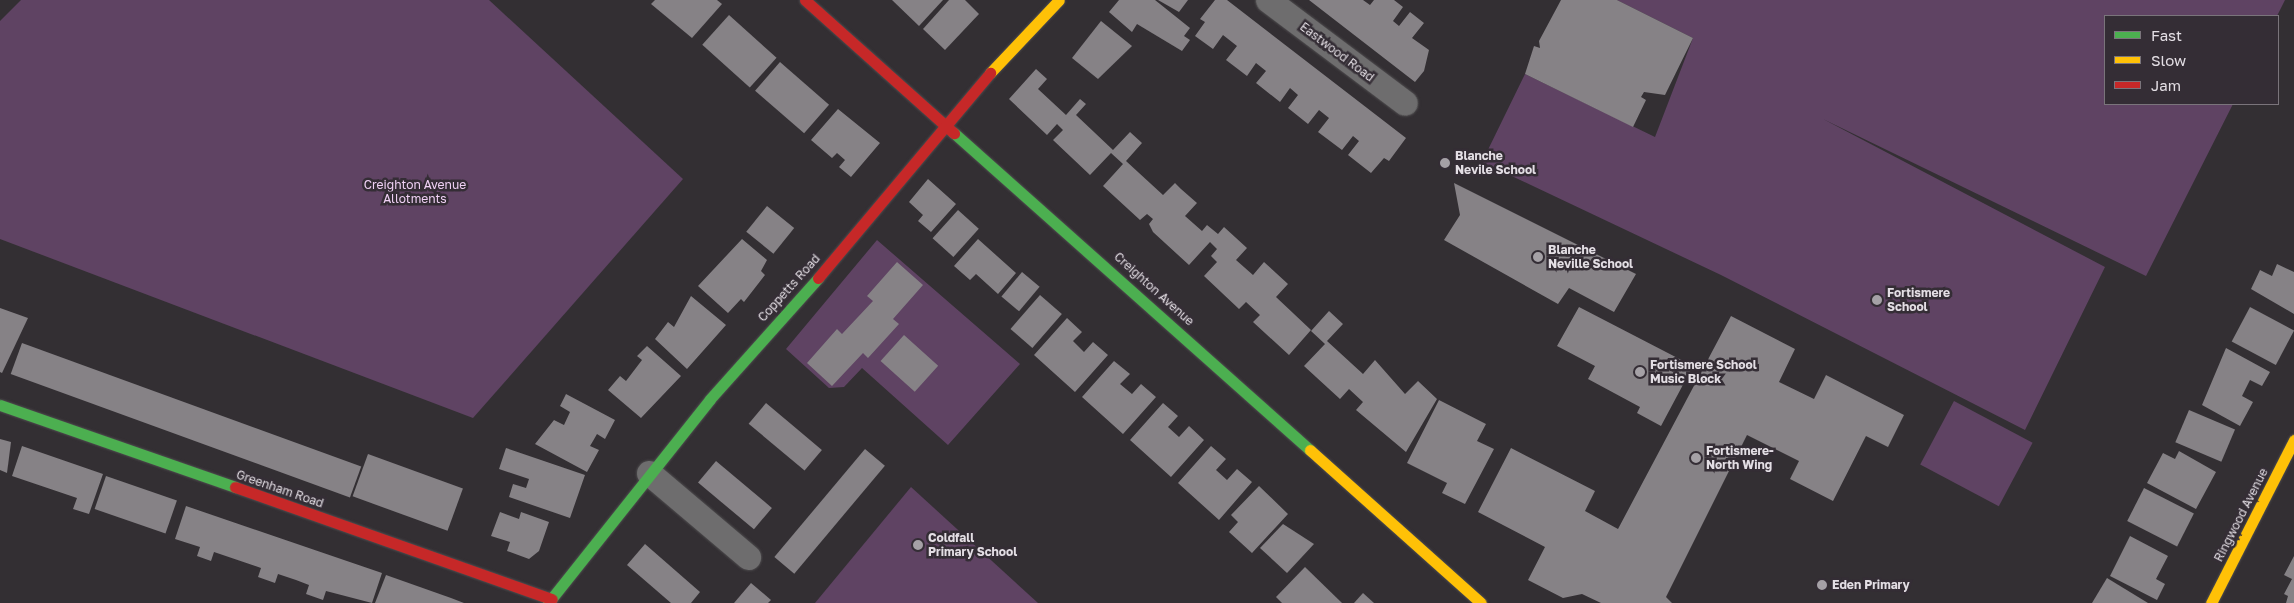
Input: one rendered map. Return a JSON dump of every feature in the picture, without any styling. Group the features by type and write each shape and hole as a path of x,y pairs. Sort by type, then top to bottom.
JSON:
{"street":[{"name":"Creighton Avenue","path":"805,0 1481,603"},
{"name":"Coppetts Road","path":"550,601 650,473 1022,36 1059,0"},
{"name":"Eastwood Road","path":"1268,0 1405,103"},
{"name":"Greenham Road","path":"0,405 550,601"},
{"name":"Ringwood Avenue","path":"2211,603 2294,440"},
{"path":"650,473 748,557"}],"green space":[{"name":"Creighton Avenue Allotments","path":"21,0 489,0 683,179 473,418 0,239 0,21"},
{"path":"1617,0 2285,0 2278,15 2104,15 2104,105 2232,105 2146,276 1823,119 2105,267 2025,430 1721,275 1482,162 1525,74 1655,137 1693,38"},
{"path":"877,240 1020,364 948,445 862,368 844,387 829,388 786,349"},
{"path":"1954,401 2033,443 1999,506 1920,465"},
{"name":"Coldfall Primary School","path":"911,487 1038,603 815,603"}],"building":[{"path":"655,0 717,0 722,4 692,38 651,4"},
{"path":"892,0 943,0 919,26"},
{"path":"949,0 965,0 979,14 945,50 923,29"},
{"path":"1119,0 1155,0 1190,28 1184,36 1190,40 1182,51 1137,24 1132,32 1109,12"},
{"path":"1158,0 1188,0 1179,12"},
{"path":"1215,0 1227,0 1406,138 1389,161 1384,158 1371,173 1348,155 1359,141 1353,136 1342,150 1318,132 1329,118 1319,110 1308,124 1288,108 1298,95 1290,88 1280,102 1256,83 1266,71 1256,63 1247,76 1226,60 1237,46 1223,35 1213,49 1195,36 1205,22 1200,19"},
{"path":"1309,0 1363,0 1370,5 1374,0 1394,0 1403,7 1393,21 1399,26 1410,12 1424,23 1412,38 1429,50 1424,71 1415,82"},
{"path":"1561,0 1617,0 1693,38 1665,95 1644,92 1641,97 1646,100 1633,127 1525,74 1534,46 1540,48 1539,41"},
{"path":"729,15 777,58 750,88 702,45"},
{"path":"1101,21 1132,46 1098,79 1072,58"},
{"path":"780,62 829,105 804,133 755,91"},
{"path":"1036,69 1047,79 1038,89 1066,115 1080,99 1086,104 1076,115 1113,150 1130,132 1142,143 1126,161 1163,195 1175,183 1197,203 1185,216 1202,231 1207,225 1218,234 1224,227 1247,248 1236,260 1253,275 1264,262 1288,284 1276,297 1311,330 1289,355 1253,322 1260,315 1246,302 1239,309 1204,276 1217,262 1211,256 1217,249 1210,242 1189,265 1153,232 1149,224 1153,219 1147,214 1140,220 1103,186 1123,164 1111,153 1090,175 1053,140 1063,130 1057,124 1047,135 1009,99"},
{"path":"838,109 880,143 851,177 839,167 845,160 837,153 832,158 811,140"},
{"path":"928,179 956,204 931,232 918,221 923,215 909,202"},
{"name":"Blanche Neville School","path":"1454,183 1636,274 1614,312 1569,288 1558,304 1444,240 1460,215"},
{"path":"767,206 794,228 773,254 746,232"},
{"path":"958,210 979,229 953,257 933,238"},
{"path":"742,239 767,260 761,271 765,275 744,302 741,299 728,313 698,286"},
{"path":"978,239 1016,273 998,294 976,274 970,280 954,266"},
{"path":"897,262 923,285 893,319 899,324 868,358 863,353 832,386 807,363 837,329 842,334 873,301 867,296"},
{"path":"2277,264 2294,272 2294,314 2251,289 2260,270 2272,276"},
{"path":"1022,272 1040,287 1019,311 1001,297"},
{"path":"1040,295 1062,314 1032,348 1010,329"},
{"path":"691,296 726,325 687,369 655,339 668,322 674,327"},
{"name":"Fortismere School Music Block","path":"1579,307 1693,366 1661,426 1637,413 1640,407 1588,379 1595,366 1557,346"},
{"path":"2250,307 2294,330 2276,365 2232,341"},
{"path":"0,308 28,318 2,373 0,372"},
{"path":"1329,311 1343,324 1327,341 1363,374 1375,360 1405,394 1418,381 1437,399 1406,452 1356,410 1363,402 1349,389 1340,399 1304,366 1325,344 1311,331"},
{"name":"Fortismere- North Wing","path":"1731,316 1795,349 1779,382 1814,399 1826,375 1904,415 1888,447 1866,436 1833,501 1790,479 1799,461 1747,435 1666,597 1672,603 1601,603 1582,594 1563,598 1528,580 1545,547 1478,512 1511,448 1595,491 1585,511 1618,529"},
{"path":"1067,318 1082,332 1073,341 1084,352 1093,342 1108,355 1075,392 1034,355"},
{"path":"904,335 938,366 915,392 881,361"},
{"path":"22,343 361,466 350,497 11,374"},
{"path":"647,346 681,376 641,418 608,390 620,376 626,381 642,360 637,356"},
{"path":"2226,348 2270,372 2262,386 2250,380 2242,396 2253,402 2240,426 2202,405"},
{"path":"1114,361 1130,374 1120,384 1132,394 1141,384 1156,397 1123,434 1082,397"},
{"path":"566,394 615,420 605,439 597,434 590,446 599,450 587,472 535,444 554,420 564,425 570,412 560,406"},
{"path":"1439,400 1486,424 1477,441 1494,449 1465,504 1442,493 1447,483 1407,463"},
{"path":"766,403 822,450 805,471 749,424"},
{"path":"1163,403 1178,416 1168,427 1179,437 1189,426 1204,440 1171,477 1130,440"},
{"path":"2189,410 2235,430 2221,462 2175,442"},
{"path":"0,439 11,442 7,473 0,470"},
{"path":"22,446 103,474 89,514 73,509 77,498 12,476"},
{"path":"1211,446 1226,459 1216,470 1227,480 1237,469 1252,482 1219,520 1178,483"},
{"path":"506,448 585,475 570,518 509,497 513,484 526,488 529,479 499,469"},
{"path":"865,449 885,466 794,574 774,557"},
{"path":"2179,451 2216,472 2196,509 2147,483 2163,453 2175,459"},
{"path":"368,454 463,489 448,531 353,496"},
{"path":"716,461 772,508 754,529 698,482"},
{"path":"106,476 177,500 166,534 95,509"},
{"path":"1259,486 1288,514 1252,553 1229,532 1238,522 1231,515"},
{"path":"2144,488 2194,513 2177,546 2127,521"},
{"path":"186,506 382,573 372,603 326,591 323,600 306,594 309,585 296,580 278,574 275,583 258,577 261,568 214,552 211,561 197,556 200,547 175,539"},
{"path":"500,512 519,519 521,512 549,522 539,551 529,559 507,551 510,542 491,536"},
{"path":"1283,524 1314,544 1287,573 1260,548"},
{"path":"2130,536 2168,556 2156,579 2165,584 2157,600 2110,576"},
{"path":"645,544 700,592 691,603 671,603 627,565"},
{"path":"2294,556 2294,603 2286,603 2288,596 2284,594 2292,579 2284,575"},
{"path":"1305,567 1342,603 1282,603 1276,597"},
{"path":"386,575 451,598 464,603 375,603"},
{"path":"2107,578 2148,603 2092,603"},
{"path":"751,583 771,600 768,603 734,603"},
{"path":"1363,593 1374,603 1354,603"}],"traffic: fast":[{"path":"954,133 1310,450"},
{"path":"548,603 710,399 818,278"},
{"path":"0,405 235,487"}],"traffic: slow":[{"path":"990,73 1059,0"},
{"path":"2211,603 2294,440"},
{"path":"1310,450 1481,603"}],"traffic: jam":[{"path":"805,0 954,133"},
{"path":"818,278 990,73"},
{"path":"235,487 552,599"}],"place":[{"name":"Blanche Nevile School","path":"1445,163"},
{"name":"Blanche Neville School","path":"1538,257"},
{"name":"Fortismere School","path":"1877,300"},
{"name":"Fortismere School Music Block","path":"1640,372"},
{"name":"Fortismere- North Wing","path":"1696,458"},
{"name":"Coldfall Primary School","path":"918,545"},
{"name":"Eden Primary","path":"1822,585"}]}
